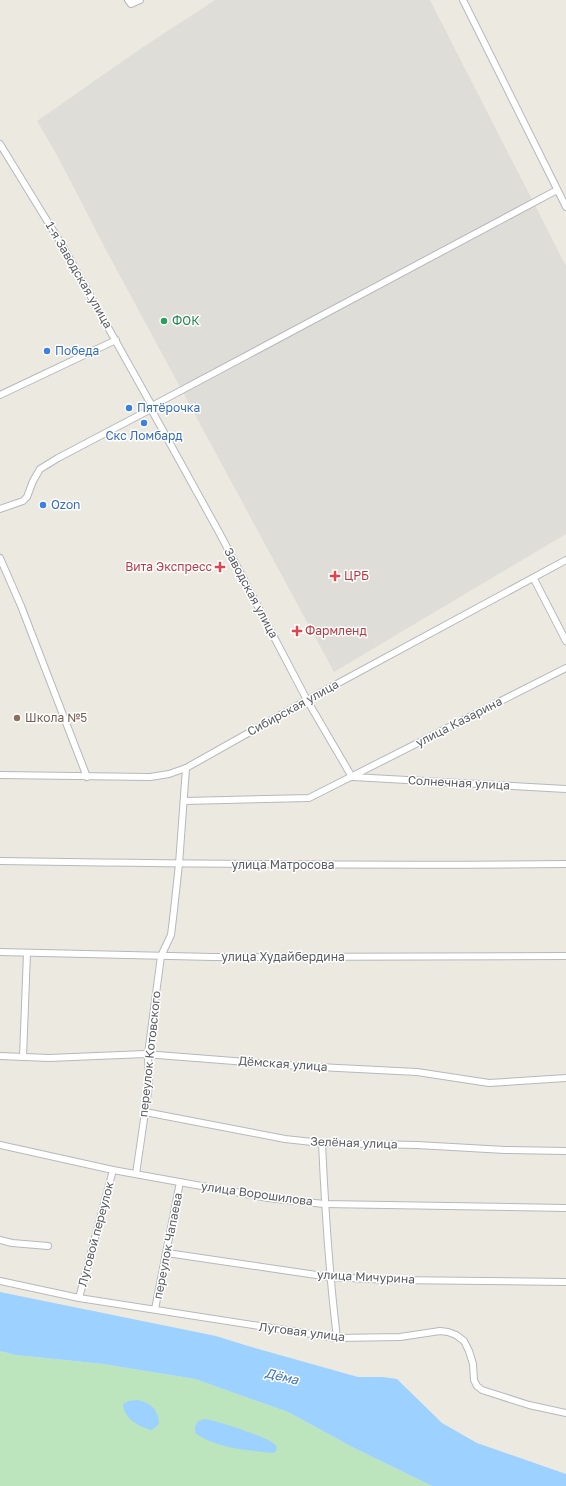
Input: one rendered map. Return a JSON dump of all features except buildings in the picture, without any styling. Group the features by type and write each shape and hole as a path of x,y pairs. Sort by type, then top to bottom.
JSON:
{"street":[{"path":"128,0 131,4 140,0"},
{"path":"463,0 566,208"},
{"name":"1-я Заводская улица","path":"0,144 62,245 152,407"},
{"path":"0,509 23,501 27,497 33,481 40,469 58,458 557,190"},
{"path":"0,395 116,340"},
{"name":"Заводская улица","path":"152,407 307,700 352,777"},
{"path":"0,558 21,606 87,777"},
{"name":"Сибирская улица","path":"0,775 150,778 169,774 186,768 307,700 534,579 566,560"},
{"path":"534,579 566,641"},
{"name":"улица Казарина","path":"184,801 309,798 566,668"},
{"name":"переулок Котовского","path":"136,1174 149,1085 148,1054 161,956 171,935 179,864 186,768"},
{"name":"Солнечная улица","path":"352,777 566,789"},
{"name":"улица Матросова","path":"0,861 423,866 566,864"},
{"name":"улица Худайбердина","path":"0,952 213,958 566,956"},
{"path":"23,1057 28,953"},
{"name":"Дёмская улица","path":"0,1056 49,1058 148,1054 299,1066 417,1072 489,1082 566,1078"},
{"name":"Зелёная улица","path":"145,1112 285,1140 322,1143 566,1151"},
{"path":"322,1143 324,1204 337,1338"},
{"name":"улица Ворошилова","path":"0,1145 113,1170 268,1198 324,1204 566,1208"},
{"name":"Луговой переулок","path":"79,1298 113,1170"},
{"name":"переулок Чапаева","path":"155,1309 180,1182"},
{"path":"0,1240 12,1243 48,1246"},
{"name":"улица Мичурина","path":"167,1253 330,1277 389,1280 566,1282"},
{"name":"Луговая улица","path":"0,1281 79,1298 337,1338 400,1337 440,1331 448,1332 456,1334 464,1341 473,1364 474,1380 477,1386 482,1390 529,1405 566,1413"}],"shaded area":[{"path":"215,0 430,0 566,266 566,534 334,672 106,250 58,157 37,121 140,49"}],"green space":[{"path":"0,1351 16,1355 103,1364 195,1379 288,1412 354,1448 432,1486 0,1486"}],"water":[{"name":"Дёма","path":"0,1292 216,1336 358,1377 383,1377 397,1379 442,1423 477,1443 566,1474 566,1486 432,1486 354,1448 288,1412 195,1379 103,1364 16,1355 0,1351"},
{"path":"137,1400 150,1405 155,1411 159,1419 159,1424 155,1428 151,1430 141,1426 132,1421 126,1414 123,1404 129,1401"},
{"path":"205,1419 261,1437 275,1445 277,1449 274,1453 243,1450 223,1446 213,1442 195,1433 195,1427 198,1421"}],"place":[{"name":"ФОК","path":"164,321"},
{"name":"Победа","path":"47,351"},
{"name":"Пятёрочка","path":"129,408"},
{"name":"Скс Ломбард","path":"144,423"},
{"name":"Ozon","path":"43,505"},
{"name":"Вита Экспресс","path":"220,567"},
{"name":"ЦРБ","path":"335,576"},
{"name":"Фармленд","path":"297,631"},
{"name":"Школа №5","path":"17,718"}]}
